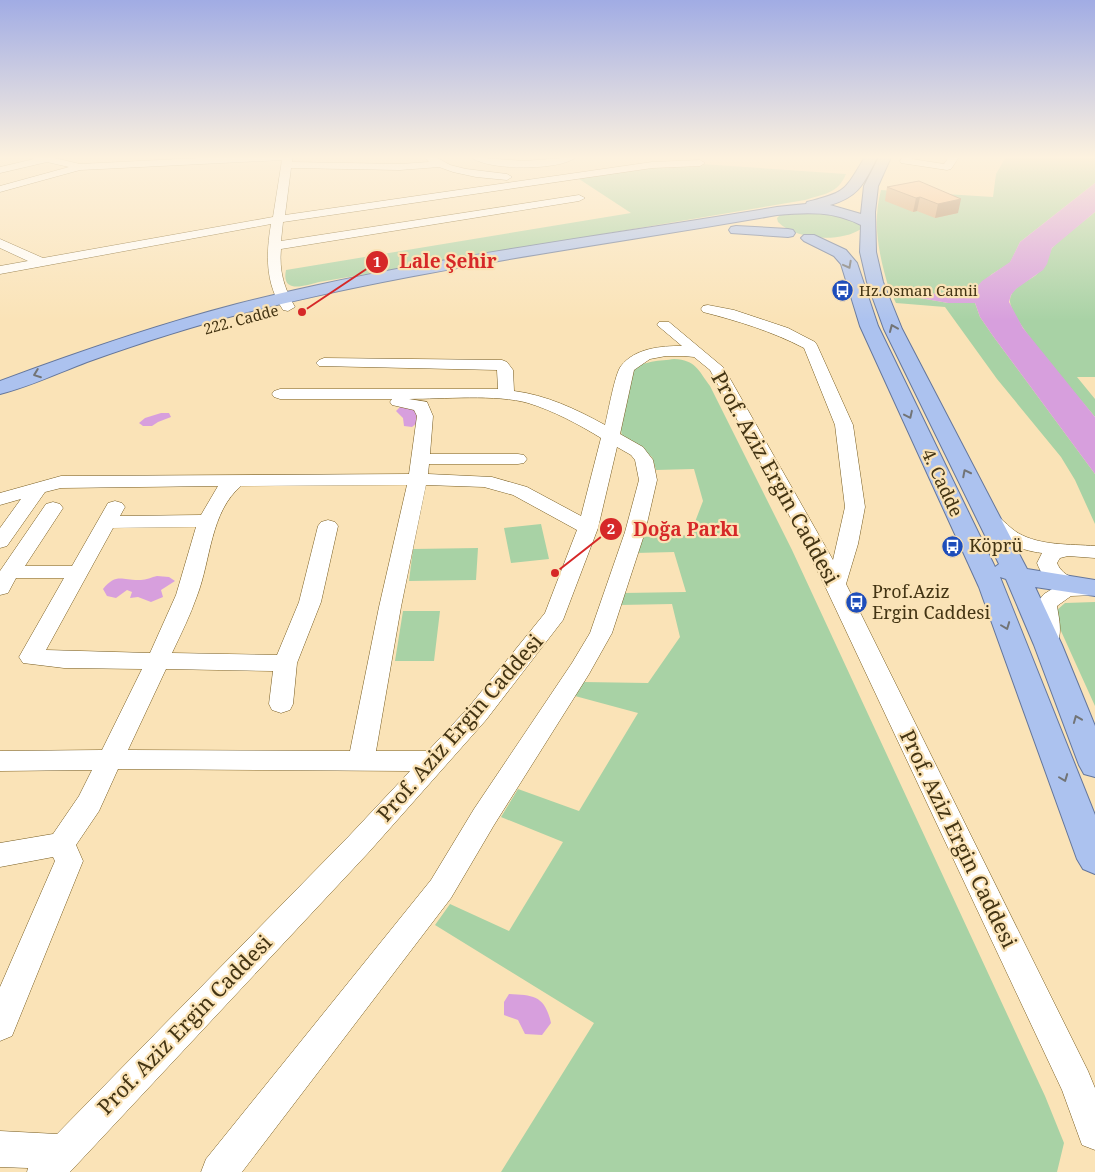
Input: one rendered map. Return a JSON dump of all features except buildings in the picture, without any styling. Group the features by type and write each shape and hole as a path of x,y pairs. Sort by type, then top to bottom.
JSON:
{"main road":[{"name":"222. Cadde","path":"0,388 148,334 285,303 412,271 722,220 755,217 776,212"},
{"path":"781,212 777,216 776,221 799,236"},
{"path":"837,212 847,213 859,232"},
{"name":"4. Cadde","path":"864,212 859,232 868,252 875,282 893,329 1017,575 1048,645 1095,765"},
{"name":"222. Cadde","path":"0,402 77,371 285,303 690,235 744,229 799,236 859,232"},
{"name":"4. Cadde","path":"799,236 840,253 849,263 869,326 992,588 1095,859"},
{"path":"954,506 1000,568 1017,575 1087,587"}],"street":[{"path":"280,212 273,257 274,276 285,303"},
{"path":"0,270 326,212"},
{"path":"347,212 366,231"},
{"path":"275,246 491,212"},
{"path":"0,243 41,262"},
{"path":"708,309 729,313 783,330 810,346 816,358 844,425 855,507 848,544 835,584"},
{"path":"664,325 699,353"},
{"name":"Prof. Aziz Ergin Caddesi","path":"54,1162 359,844 477,714 555,615 588,528 627,368 645,355 666,351 699,353 716,368 806,526 1076,1083 1095,1132"},
{"path":"324,363 502,365 505,370 506,395"},
{"path":"219,1172 441,889 484,817 566,692 601,633 635,532 648,480 644,460 637,451 575,415 530,398 506,395 280,394"},
{"path":"343,400 408,402 422,406 425,416 418,479 390,607 361,760"},
{"path":"420,459 518,459"},
{"path":"0,499 61,482 418,479 484,481 520,491 556,508 588,528"},
{"path":"0,855 62,844 89,803 158,661 187,595 208,521 224,491 235,482"},
{"path":"0,542 38,488"},
{"path":"5,580 53,508"},
{"path":"208,521 111,514 31,657 64,660 285,663"},
{"path":"988,516 1001,531 1013,540 1047,548 1095,552"},
{"path":"280,704 285,663 310,602 328,526"},
{"path":"1070,550 1052,554 1047,563 1049,569 1055,575 1087,587"},
{"path":"5,580 79,572"},
{"path":"1048,645 1049,627 1046,605 1054,595 1087,587"},
{"path":"0,761 111,759 434,762"},
{"path":"0,1025 69,861 62,844"},
{"path":"0,1149 54,1162"}],"green space":[{"path":"629,212 736,212 301,286 290,285 285,278 286,270 631,213"},
{"path":"793,212 823,212 862,224 861,229 852,233 830,238 818,238 796,233 786,228 778,222 777,218 781,214"},
{"path":"877,212 1059,212 1020,242 1010,263 992,274 976,288 973,296 889,289 878,240"},
{"path":"1095,212 1095,377 1077,377 1095,399 1095,417 1020,324 1012,310 1010,300 1016,288 1040,271 1054,246"},
{"path":"892,295 948,303 975,303 980,317 993,336 1095,474 1095,524 1075,480 1061,457 997,379 945,307 896,303"},
{"path":"674,359 687,361 696,367 710,386 792,550 1045,1096 1064,1143 1057,1172 501,1172 594,1023 435,925 450,904 509,931 563,842 501,817 518,789 579,811 638,713 575,696 583,682 648,683 680,637 672,604 619,605 623,593 686,592 674,552 635,553 639,537 690,535 703,501 694,469 656,470 652,457 622,437 621,430 633,372 636,368 646,363"},
{"path":"541,524 549,559 511,563 504,528"},
{"path":"478,548 476,580 409,581 413,549"},
{"path":"1095,602 1095,706 1056,620 1057,610 1065,603"},
{"path":"403,611 440,611 434,661 395,661"}],"shaded area":[{"path":"1059,212 1095,212 1052,248 1043,270 1016,289 1011,295 1009,302 1023,328 1095,417 1095,474 993,336 980,317 975,303 948,303 892,295 889,289 973,296 976,288 982,281 1010,262 1020,242"},
{"path":"400,407 417,410 417,423 412,427 404,426 403,418 396,411"},
{"path":"161,413 169,413 171,417 152,426 143,426 139,423 145,418"},
{"path":"157,576 169,577 175,581 161,590 163,597 151,602 138,597 130,598 132,592 127,590 116,598 107,596 103,589 116,579 143,580"},
{"path":"509,994 532,996 542,1002 551,1023 542,1035 525,1034 518,1020 504,1015 504,1002"}],"place":[{"name":"Hz.Osman Camii","path":"843,291"},
{"name":"Lale Şehir","path":"302,312"},
{"name":"Köprü","path":"953,546"},
{"name":"Doğa Parkı","path":"555,573"},
{"name":"Prof.Aziz Ergin Caddesi","path":"856,602"}]}
